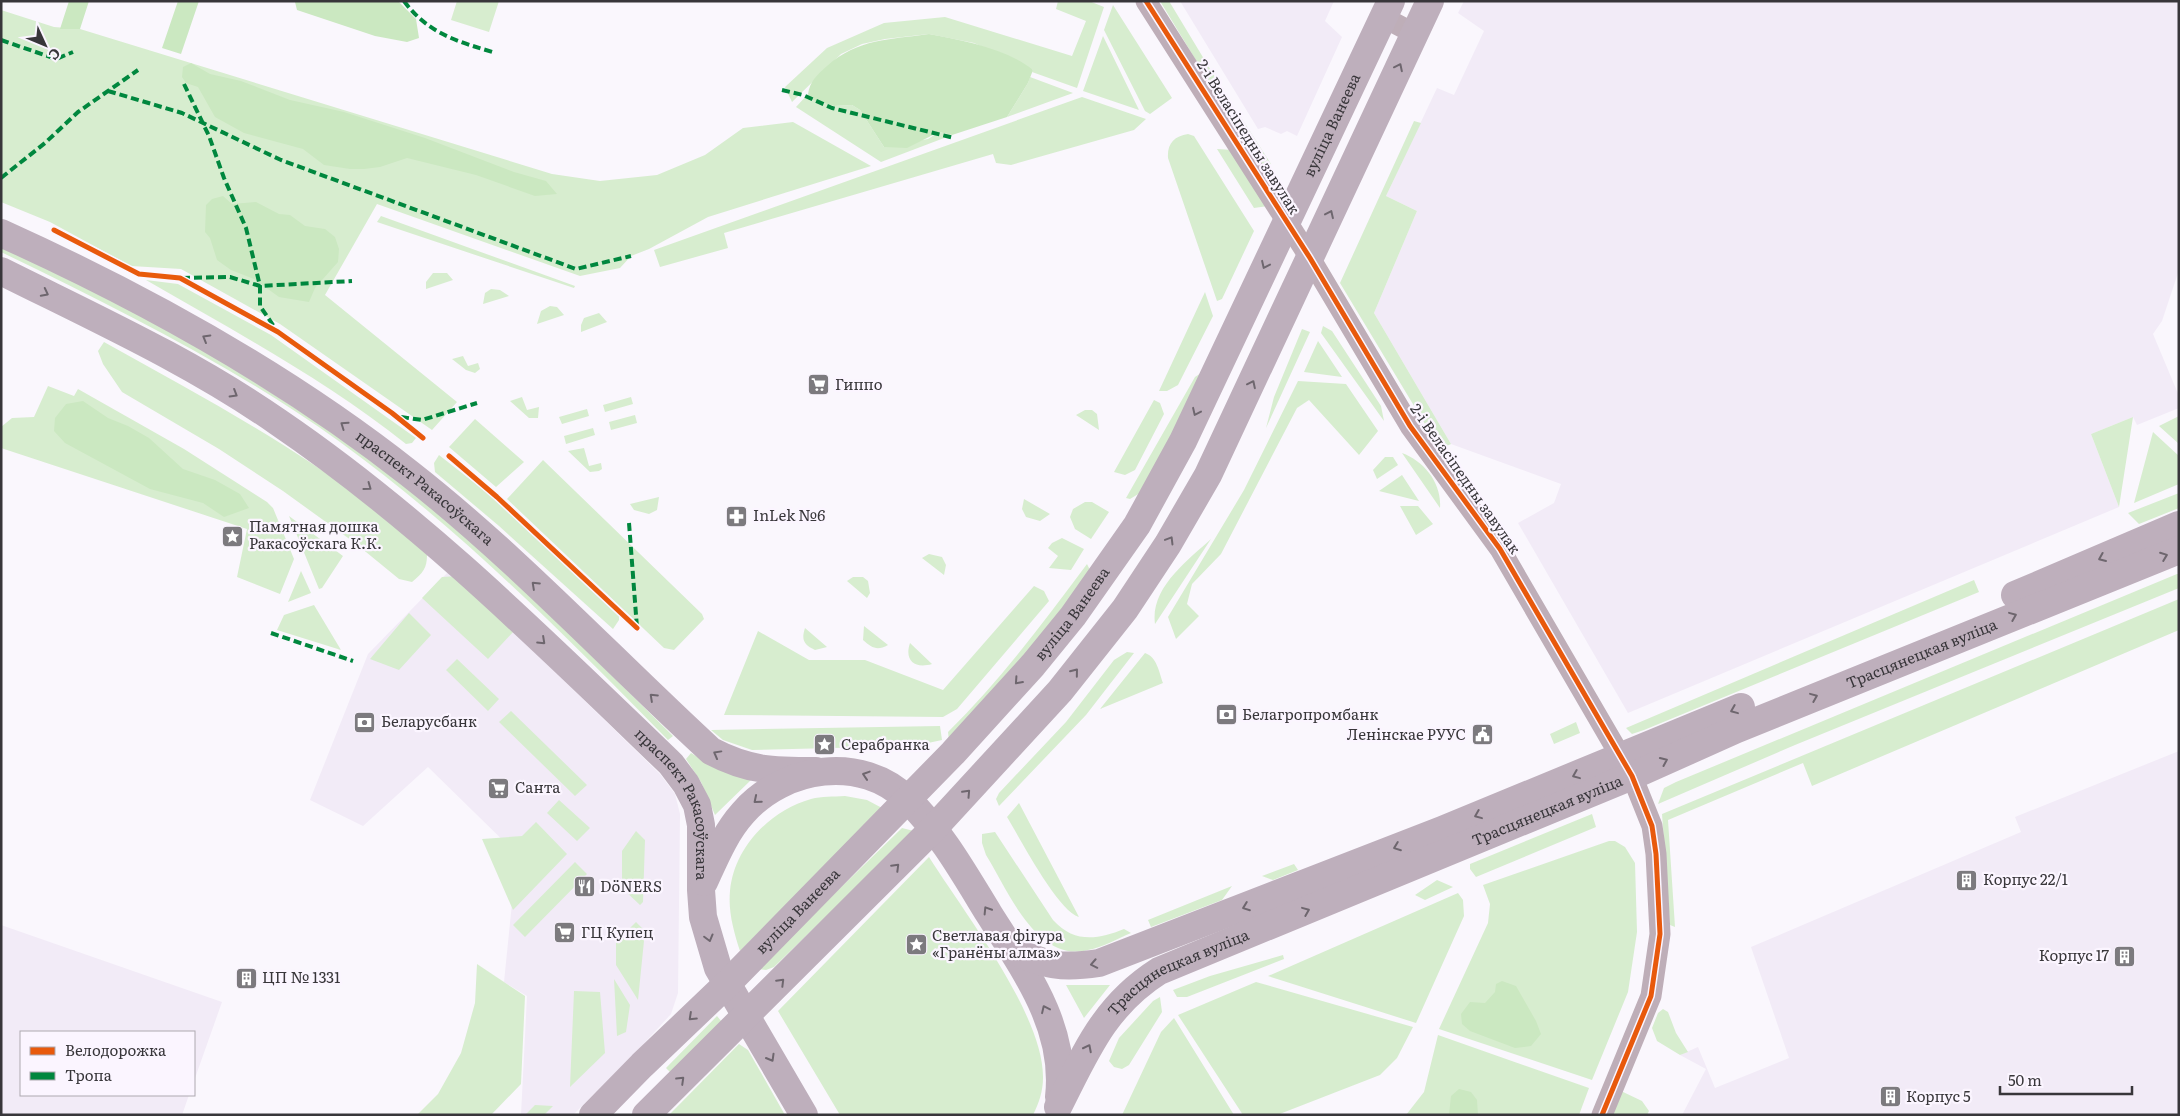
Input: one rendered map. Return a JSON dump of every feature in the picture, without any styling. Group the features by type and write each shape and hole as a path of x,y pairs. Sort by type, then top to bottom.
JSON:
{"main road":[{"path":"646,1115 933,829 1060,691 1125,609 1168,544 1208,475 1430,1"},
{"name":"вуліца Ванеева","path":"593,1115 727,984 953,753 1033,665 1073,616 1136,525 1183,441 1387,9"},
{"name":"праспект Ракасоўскага","path":"1,233 160,311 296,391 364,439 411,475 480,534 711,751 728,760 768,771 816,771"},
{"name":"праспект Ракасоўскага","path":"1,271 143,342 205,376 278,421 390,504 545,644 671,764 686,784 697,805 701,826 701,890 709,941 718,968 804,1115"},
{"name":"Трасцянецкая вуліца","path":"1056,1111 1099,1028 1140,983 1159,971 1447,840 1626,766 2179,525"},
{"name":"Трасцянецкая вуліца","path":"1626,766 1737,729 2179,550"},
{"path":"701,890 728,832 744,812 765,794 786,781 816,771 848,770 867,774 891,786 908,799 933,829 1013,951 1043,1004 1053,1029 1061,1076 1056,1111"},
{"name":"Трасцянецкая вуліца","path":"1013,951 1052,966 1075,967 1099,963 1447,840"}],"street":[{"name":"2-і Веласіпедны завулак","path":"1146,1 1310,258 1410,426 1500,549 1626,766 1652,826 1657,864 1660,934 1651,996 1602,1115"},
{"path":"1387,9 1415,34"}],"shaded area":[{"path":"1180,1 1334,1 1325,21 1342,37 1297,136 1287,131 1281,134 1265,127 1258,129"},
{"path":"1464,1 2179,1 2179,270 2162,321 2153,334 2179,396 2179,408 2137,425 2133,417 2091,434 2119,507 1628,713 1518,523 1554,503 1561,484 1451,444 1374,313 1417,211 1386,196 1437,88 1454,95 1484,31 1458,13"},
{"path":"450,570 660,774 675,794 680,814 678,993 671,1014 573,1115 521,1115 527,996 504,982 517,854 428,767 363,826 310,800 368,654"},
{"path":"2179,751 2179,1115 1682,1115 1706,1069 1680,1055 1698,1047 1715,1088 1789,1058 1751,947 2021,832 2015,817"},
{"path":"1,925 222,1002 195,1078 195,1031 20,1031 20,1096 189,1096 182,1115 1,1115"}],"green space":[{"path":"69,1 89,1 80,29 60,29"},
{"path":"178,1 199,1 181,54 162,48"},
{"path":"398,1 416,19 419,38 407,42 375,36 297,10 295,2"},
{"path":"457,1 499,1 489,32 451,20"},
{"path":"1058,1 1089,1 1104,7 1077,88 1032,72 1033,70 974,43 929,34 885,39 862,44 841,54 792,102 785,87 827,48 884,23 945,17 1072,56 1086,21 1056,9"},
{"path":"1160,1 1169,1 1233,107 1223,105"},
{"path":"1113,5 1172,98 1150,114 1145,111 1104,30"},
{"path":"1,10 54,27 80,29 552,174 600,181 657,175 705,155 743,128 793,122 871,166 708,217 649,249 631,256 620,268 580,276 377,204 325,295 457,402 432,430 280,324 181,269 131,266 50,222 1,202"},
{"path":"929,34 984,46 1011,56 1033,70 1028,83 1007,117 952,135 939,132 907,148 884,147 860,110 852,105 834,106 812,100 808,94 810,85 817,75 851,50 888,39"},
{"path":"1103,36 1139,110 1083,91"},
{"path":"191,63 210,74 241,81 290,100 344,112 425,138 514,172 546,181 557,194 535,196 476,175 407,158 380,167 364,169 324,165 303,149 244,133 215,117 198,87 186,83 182,77 183,67"},
{"path":"1030,77 1073,93 1007,117 1028,83"},
{"path":"808,94 812,100 834,106 852,105 860,110 884,147 928,139 939,132 952,135 881,162 796,107"},
{"path":"1082,97 1146,119 1134,130 1011,165 996,163 993,154 724,233 728,248 660,267 654,250"},
{"path":"1239,114 1271,164 1266,168 1252,152 1241,133 1235,120"},
{"path":"1414,121 1421,123 1386,196 1417,211 1374,313 1451,444 1440,449 1340,283"},
{"path":"1188,134 1194,136 1254,231 1222,299 1217,301 1168,158 1172,142"},
{"path":"1217,149 1233,150 1268,206 1254,208"},
{"path":"223,196 232,204 256,202 279,214 290,215 305,226 325,229 335,237 339,249 338,262 315,288 309,302 279,297 254,279 231,270 217,260 210,238 205,232 206,205 212,199"},
{"path":"381,216 575,286 574,288 377,222"},
{"path":"1,243 186,338 373,458 502,567 673,736 668,740 551,623 469,547 384,475 340,442 259,388 175,340 1,252"},
{"path":"433,273 447,273 453,280 426,289 426,282"},
{"path":"146,280 178,284 271,335 416,438 412,443 406,444 312,377"},
{"path":"491,289 500,290 509,296 483,304 485,293"},
{"path":"1205,292 1213,316 1178,385 1167,391 1159,391"},
{"path":"550,306 557,307 564,315 537,324 541,311"},
{"path":"599,313 607,322 581,332 584,318"},
{"path":"1323,326 1332,331 1381,406 1384,421 1321,333"},
{"path":"1302,329 1310,332 1266,428 1274,397"},
{"path":"1318,341 1342,377 1304,372"},
{"path":"104,342 275,440 380,512 427,555 422,573 412,582 399,579 355,543 283,491 219,449 122,392 103,364 98,351"},
{"path":"463,356 468,366 478,363 480,369 475,373 466,370 452,359"},
{"path":"1201,373 1205,374 1140,493 1130,499 1126,498 1195,377"},
{"path":"1298,381 1346,384 1378,431 1359,455 1309,400 1297,408 1221,554 1192,584 1187,604 1199,616 1176,639 1168,617 1244,490"},
{"path":"48,386 74,396 78,389 184,449 267,502 273,508 294,559 280,594 237,577 247,529 1,448 1,427 12,418 34,417"},
{"path":"522,397 527,410 539,407 538,418 529,418 510,401"},
{"path":"631,397 633,404 605,412 603,405"},
{"path":"1154,400 1160,403 1164,414 1135,470 1125,475 1114,472"},
{"path":"83,401 108,418 128,426 149,438 183,469 215,480 240,494 249,508 224,517 203,503 150,489 65,443 54,431 55,418 66,404"},
{"path":"587,409 589,416 562,424 559,417"},
{"path":"1085,410 1092,410 1097,414 1099,430 1076,415"},
{"path":"635,415 637,423 611,430 609,422"},
{"path":"2179,416 2179,444 2159,426"},
{"path":"2133,417 2119,507 2091,434"},
{"path":"475,419 524,462 496,487 449,447"},
{"path":"593,428 595,435 566,444 564,436"},
{"path":"2153,432 2179,456 2179,484 2134,503"},
{"path":"584,448 589,466 601,463 602,469 590,472 568,451"},
{"path":"1402,453 1418,461 1430,474 1438,490 1440,508"},
{"path":"439,455 495,499 619,616 619,620 613,629 499,526 435,472 434,463"},
{"path":"1385,457 1393,457 1398,465 1377,479 1373,470"},
{"path":"543,460 702,614 704,619 674,650 664,648 507,499"},
{"path":"1402,475 1419,501 1379,491"},
{"path":"2179,493 2179,508 2139,524 2128,513"},
{"path":"659,497 657,510 649,514 634,510 630,504"},
{"path":"1024,499 1050,514 1040,521 1026,517 1022,509"},
{"path":"1085,502 1092,502 1109,512 1091,539 1075,529 1070,517 1073,509"},
{"path":"1400,506 1418,506 1433,524 1416,535"},
{"path":"289,516 343,556 322,588 319,589"},
{"path":"1062,538 1084,549 1071,570 1049,568 1058,556 1048,548 1052,543"},
{"path":"1211,539 1155,624 1155,611 1164,587 1181,566"},
{"path":"929,554 942,557 946,565 944,575 922,558"},
{"path":"1087,564 1090,570 1053,625 949,741 948,732 1003,672"},
{"path":"301,571 311,593 288,602"},
{"path":"2179,574 2179,588 1795,745 1658,804 1664,788 1676,782"},
{"path":"458,576 515,630 488,659 422,598 442,577"},
{"path":"853,577 863,577 868,581 870,593 867,598 847,581"},
{"path":"1974,580 1979,592 1644,730 1632,734 1626,728"},
{"path":"1034,586 1044,591 1049,601 957,709 943,717 724,715 758,631 809,660 865,660 943,690"},
{"path":"2179,599 2179,630 1812,786 1803,763 1668,820 1675,927 1670,925 1662,814"},
{"path":"314,605 341,650 277,630 284,615"},
{"path":"409,613 431,635 399,670 370,659"},
{"path":"864,626 888,645 878,648 866,643 863,640"},
{"path":"805,628 827,647 815,650 808,646 804,642 803,636"},
{"path":"910,643 932,664 921,665 912,662 909,655"},
{"path":"1127,652 1134,653 1086,715 999,806 996,799 999,793 1066,722 1114,660"},
{"path":"1145,653 1155,661 1163,683 1100,709"},
{"path":"457,659 499,699 488,711 446,670"},
{"path":"511,711 587,785 575,796 499,722"},
{"path":"1576,722 1580,733 1554,744 1550,734"},
{"path":"940,726 942,740 914,746 752,750 723,740 711,730"},
{"path":"691,753 715,768 751,780 715,815 701,782 686,759"},
{"path":"845,796 867,800 882,808 740,951 731,914 730,891 738,860 746,846 756,833 781,812 815,798"},
{"path":"559,800 590,828 577,841 547,813"},
{"path":"1019,803 1079,917 1070,912 1050,888 1007,817"},
{"path":"1592,814 1596,827 1476,877 1470,869 1470,864"},
{"path":"536,822 567,854 513,910 482,839 522,836"},
{"path":"902,828 914,831 774,967 766,970 757,969"},
{"path":"636,831 645,840 643,902 640,905 622,888 622,851"},
{"path":"995,832 1053,920 1069,933 1078,936 1095,937 1124,929 1131,933 1105,945 1088,950 1070,951 1053,946 1039,935 1014,904 986,855 982,843 982,834"},
{"path":"1609,841 1615,841 1625,847 1635,863 1637,932 1628,992 1592,1080 1439,1029 1488,923 1490,904 1483,885"},
{"path":"929,857 999,964 1030,1024 1040,1053 1043,1078 1040,1097 1033,1115 840,1115 778,1011"},
{"path":"575,862 587,874 525,937 513,925"},
{"path":"1294,864 1298,870 1273,880 1262,876"},
{"path":"1437,880 1453,887 1425,900 1415,895"},
{"path":"1232,886 1222,900 1151,927 1148,920"},
{"path":"1458,893 1463,900 1464,916 1416,1023 1268,976"},
{"path":"636,922 645,931 638,1000 616,965 616,942"},
{"path":"1283,955 1284,959 1187,997 1177,997 1173,990 1210,976"},
{"path":"477,964 525,996 521,1084 491,1115 417,1115 438,1094 461,1053 475,1003"},
{"path":"614,979 630,1005 626,1032 617,1036"},
{"path":"1502,981 1516,986 1536,1021 1541,1034 1531,1046 1515,1048 1470,1031 1462,1024 1461,1014 1470,1002 1485,1003 1495,992 1496,984"},
{"path":"1256,982 1413,1027 1397,1058 1380,1075 1277,1115 1243,1115 1178,1015"},
{"path":"1066,985 1110,985 1084,1018"},
{"path":"574,991 600,992 605,1053 570,1087"},
{"path":"1160,997 1162,1012 1129,1065 1122,1069 1114,1067 1109,1061 1119,1038 1153,1001"},
{"path":"1663,1009 1668,1012 1676,1033 1688,1052 1680,1055 1657,1041 1652,1028 1658,1013"},
{"path":"717,1016 722,1022 671,1073 666,1068"},
{"path":"1174,1018 1234,1115 1122,1115 1161,1032"},
{"path":"1438,1035 1589,1088 1579,1115 1406,1115 1424,1092"},
{"path":"739,1044 748,1050 785,1115 669,1115"},
{"path":"1459,1089 1471,1092 1477,1100 1478,1115 1449,1115 1451,1096"},
{"path":"1621,1091 1642,1101 1649,1111 1647,1115 1611,1115"},
{"path":"535,1105 553,1106 544,1115 525,1115"}],"marked path":[{"path":"404,1 423,22 434,29 469,45 496,53"},
{"path":"1,40 56,59 73,52"},
{"path":"1,178 45,143 78,112 138,70"},
{"path":"184,84 209,136 224,178 246,228 260,286 260,306 275,328"},
{"path":"782,90 803,95 832,108 954,138"},
{"path":"108,91 182,113 281,160 576,269 631,256"},
{"path":"182,278 230,277 260,286 352,281"},
{"path":"401,417 422,420 477,403"},
{"path":"629,523 637,628"},
{"path":"271,633 353,661"}],"cycle path":[{"path":"1146,1 1310,258 1410,426 1500,549 1632,776 1652,826 1656,854 1660,934 1651,996 1602,1115"},
{"path":"54,230 139,274 180,278 278,332 392,413 423,438"},
{"path":"449,456 497,497 637,628"}],"place":[{"name":"Гиппо","path":"819,385"},
{"name":"InLek №6","path":"737,516"},
{"name":"Памятная дошка Ракасоўскага К.К.","path":"233,536"},
{"name":"Белагропромбанк","path":"1226,715"},
{"name":"Беларусбанк","path":"365,722"},
{"name":"Ленінскае РУУС","path":"1482,735"},
{"name":"Серабранка","path":"825,745"},
{"name":"Санта","path":"499,788"},
{"name":"Корпус 22/1","path":"1967,880"},
{"name":"DöNERS","path":"584,887"},
{"name":"ГЦ Купец","path":"565,933"},
{"name":"Светлавая фігура «Гранёны алмаз»","path":"916,945"},
{"name":"Корпус 17","path":"2125,956"},
{"name":"ЦП № 1331","path":"246,978"},
{"name":"Корпус 5","path":"1890,1097"}]}
